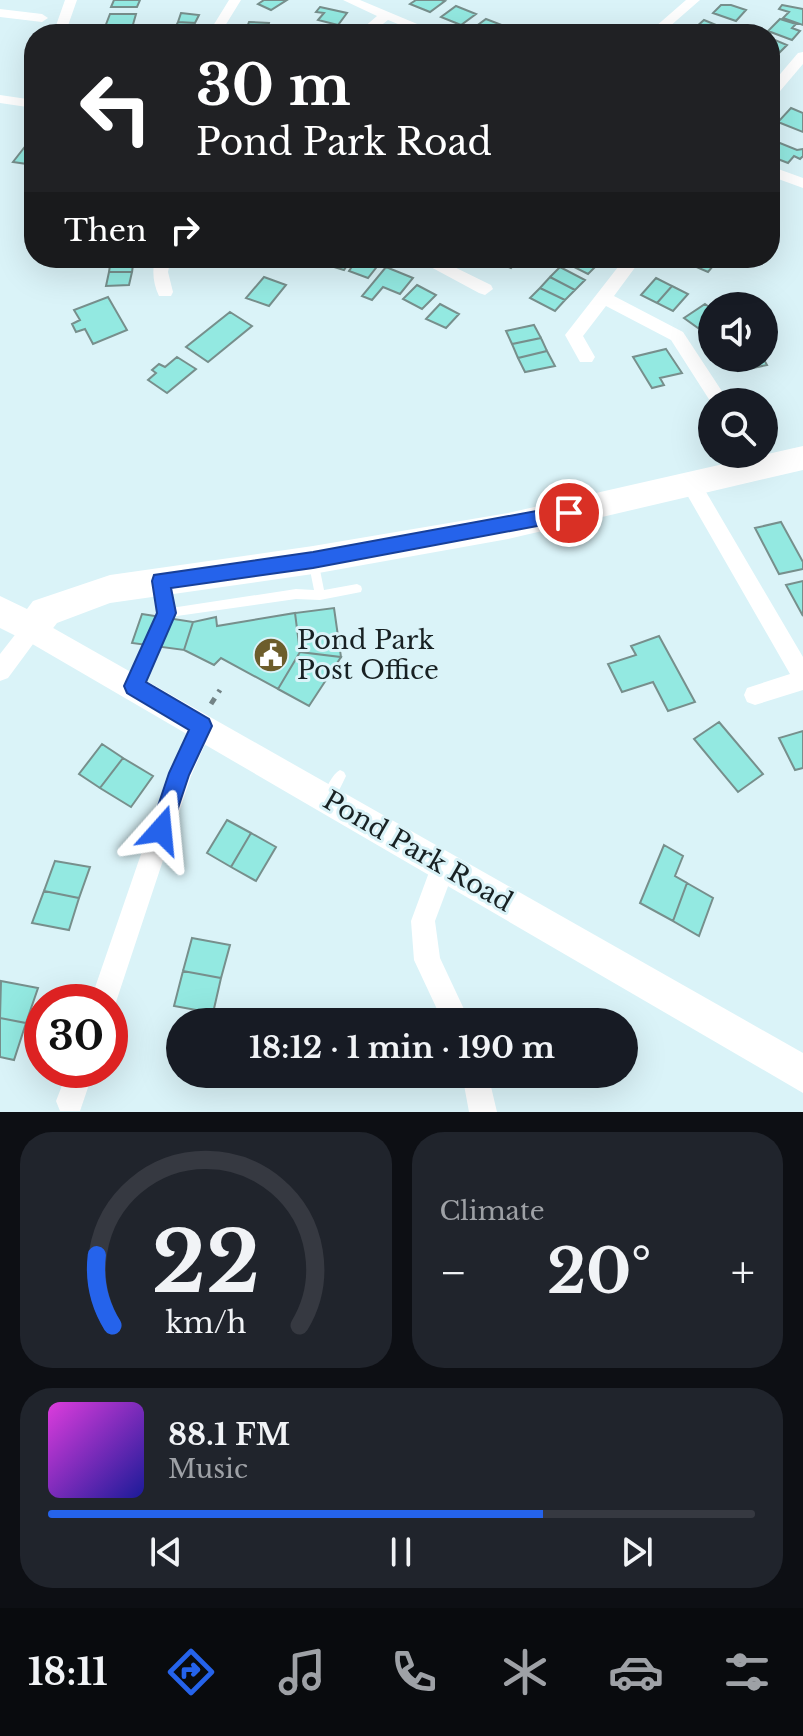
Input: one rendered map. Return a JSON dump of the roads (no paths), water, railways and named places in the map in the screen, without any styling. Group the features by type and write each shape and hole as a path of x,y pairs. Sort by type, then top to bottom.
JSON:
{"main road":[{"path":"778,459 803,458"},
{"path":"0,611 32,629 45,612 110,589 313,560 508,526 692,486 737,468"},
{"name":"Pond Park Road","path":"32,629 134,686 205,718 333,787 444,865 803,1074"}],"street":[{"path":"63,24 71,0"},
{"path":"220,24 235,0"},
{"path":"349,0 411,24"},
{"path":"665,24 694,0"},
{"path":"0,13 42,18"},
{"path":"374,24 387,14"},
{"path":"780,82 803,56"},
{"path":"18,101 24,95"},
{"path":"1,101 24,102"},
{"path":"780,175 803,183"},
{"path":"161,268 165,292"},
{"path":"442,268 485,289"},
{"path":"586,357 574,335 626,268"},
{"path":"602,297 677,336 711,388"},
{"path":"692,486 803,679 755,695"},
{"path":"0,671 32,629"},
{"path":"109,984 180,773 205,718"},
{"path":"444,865 423,921 427,960 450,1008"},
{"path":"70,1101 75,1088"},
{"path":"478,1088 483,1112"}],"lane":[{"path":"313,560 320,595"},
{"path":"134,686 167,613 161,581"},
{"path":"167,613 296,594 320,595 357,589"}],"place":[{"name":"Pond Park Post Office","path":"271,655"}]}
